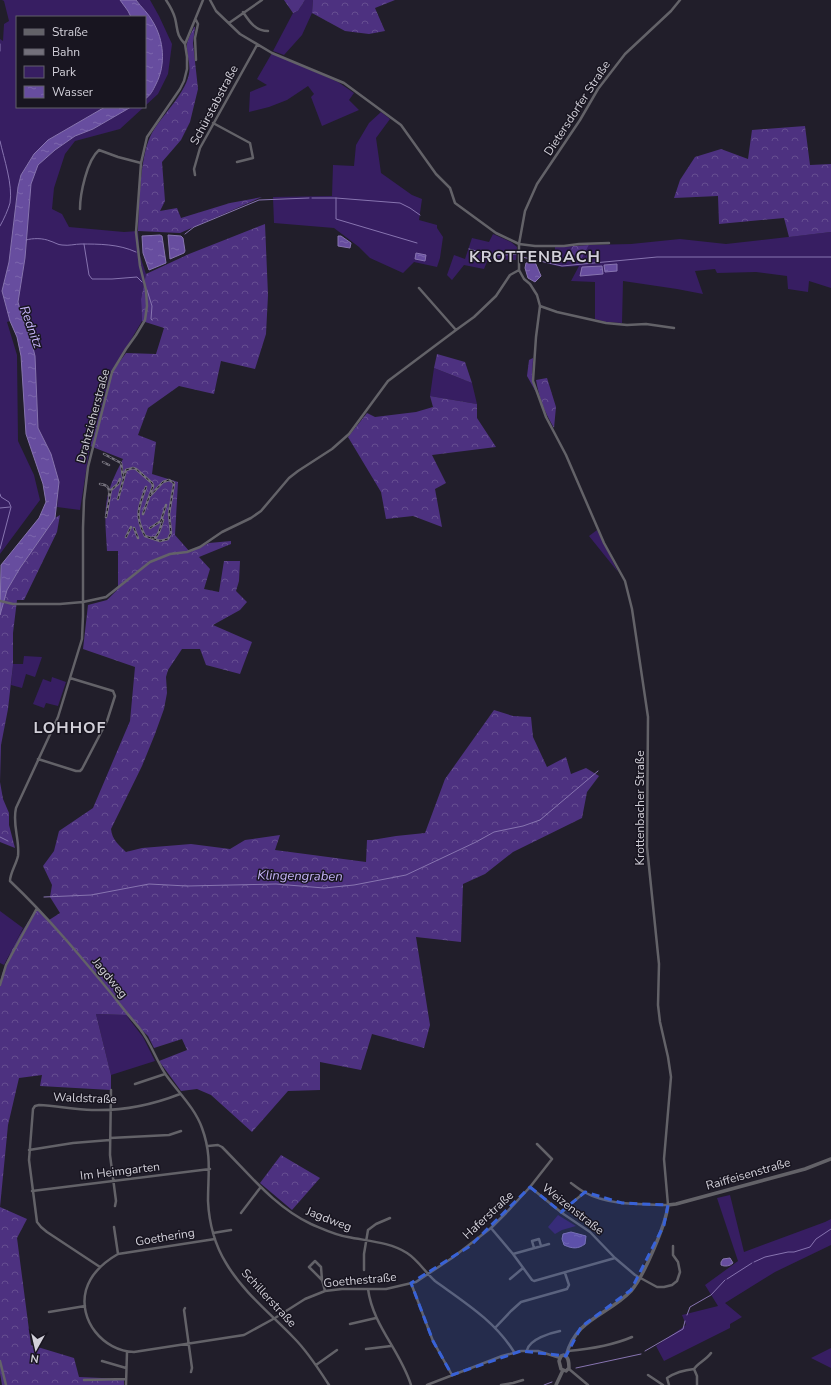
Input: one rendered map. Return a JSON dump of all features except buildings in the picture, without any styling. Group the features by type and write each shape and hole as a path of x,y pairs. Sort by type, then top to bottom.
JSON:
{"street":[{"path":"166,0 174,14 179,38 186,44"},
{"name":"Drahtzieherstraße","path":"10,877 18,856 18,841 14,824 14,813 58,717 82,639 83,528 84,500 88,467 112,372 145,320 147,306 146,290 140,266 136,232 141,162 147,137 184,81 187,69 186,44 203,0"},
{"path":"210,0 216,11 240,34 257,45 272,53 344,82 402,124 436,174 450,188 455,203 496,233 519,244 535,246 609,243"},
{"path":"229,23 262,0"},
{"name":"Dietersdorfer Straße","path":"520,270 519,244 526,210 537,184 580,120 598,90 625,54 672,11 680,0"},
{"path":"243,12 250,23 262,31 268,31"},
{"name":"Drahtzieherstraße","path":"195,20 198,24 195,38 196,60"},
{"name":"Schürstabstraße","path":"195,175 194,169 200,148 213,122 257,45"},
{"path":"213,122 250,143 253,158 237,162"},
{"path":"80,209 84,181 89,167 99,150 118,157 141,162"},
{"path":"0,601 10,604 60,604 83,602 106,596 150,562 170,554 187,552 256,514 289,478 332,449 349,434 388,381 486,307 496,296 510,275 520,270 524,279 530,284 537,295 540,306 557,312 606,323 627,325 646,324 674,328"},
{"path":"419,288 456,330"},
{"name":"Krottenbacher Straße","path":"540,306 533,381 546,417 566,455 604,543 625,581 632,609 648,717 647,847 659,964 658,1005 671,1077 664,1159 668,1205"},
{"path":"38,759 80,771 107,721 115,696 113,691 70,678"},
{"name":"Jagdweg","path":"10,877 10,881 37,908 88,965 140,1028 166,1074 190,1106 201,1125 208,1146 218,1145 222,1147 260,1188 281,1205 306,1221 336,1234 396,1247 407,1253 418,1261 428,1275 485,1318 502,1335 514,1352"},
{"path":"0,986 6,965 37,908"},
{"path":"135,1084 166,1074"},
{"path":"111,1090 110,1155 116,1201 114,1206"},
{"name":"Waldstraße","path":"29,1150 33,1111 35,1106 41,1105 111,1110 145,1105 180,1094"},
{"path":"100,1267 41,1228 36,1218 29,1164 29,1150 72,1143 169,1135 181,1131"},
{"name":"Haferstraße","path":"428,1275 470,1246 491,1228 530,1186 552,1159 537,1144"},
{"name":"Schillerstraße","path":"208,1146 210,1169 209,1205 215,1239 225,1263 239,1282 299,1343 329,1385"},
{"name":"Raiffeisenstraße","path":"668,1205 806,1169 831,1159"},
{"name":"Im Heimgarten","path":"32,1191 210,1169"},
{"path":"571,1183 585,1192 602,1199 622,1203 668,1205 664,1225 640,1277 631,1290 614,1305 588,1321 581,1327 572,1339 566,1356 569,1362 569,1369 588,1385"},
{"name":"Weizenstraße","path":"530,1186 562,1213 590,1232 615,1258 635,1275 658,1287 672,1285 677,1281 680,1272 678,1262 673,1256 673,1246"},
{"path":"241,1213 260,1188"},
{"path":"562,1213 585,1192"},
{"path":"364,1270 368,1230 376,1224 390,1218"},
{"path":"114,1228 118,1254"},
{"path":"491,1228 534,1281 615,1258"},
{"path":"214,1233 231,1230"},
{"name":"Goethering","path":"127,1352 114,1347 99,1337 89,1322 85,1306 86,1290 92,1277 107,1260 118,1254 215,1239"},
{"path":"534,1248 532,1241 538,1239 540,1246"},
{"path":"513,1254 548,1244"},
{"path":"322,1280 309,1267 315,1261 321,1267 325,1291"},
{"path":"510,1279 523,1268"},
{"path":"495,1328 521,1302 567,1289 569,1284 565,1273"},
{"name":"Goethestraße","path":"275,1318 305,1299 325,1291 342,1289 386,1289 411,1283 428,1275"},
{"path":"411,1283 433,1341 452,1375"},
{"path":"368,1289 370,1303 376,1318 403,1366 411,1385"},
{"path":"49,1312 85,1306"},
{"path":"185,1308 184,1310 192,1368 191,1372"},
{"path":"126,1385 127,1352 188,1344 244,1334 275,1318"},
{"path":"350,1324 376,1318"},
{"path":"527,1350 528,1346 534,1341 548,1334 560,1332"},
{"path":"567,1351 600,1348 620,1343 632,1337"},
{"path":"366,1349 391,1346"},
{"path":"316,1365 337,1350"},
{"path":"428,1385 436,1384 452,1375 514,1352 527,1350 545,1352 560,1358"},
{"path":"669,1385 667,1378 684,1370 694,1369 711,1353"},
{"path":"560,1358 562,1355 566,1356"},
{"path":"560,1358 560,1367 563,1370"},
{"path":"0,1361 6,1385"},
{"path":"102,1361 126,1368"},
{"path":"563,1370 566,1371 569,1369"},
{"path":"694,1369 697,1376 697,1385"},
{"path":"556,1385 563,1370"},
{"path":"648,1374 663,1385"},
{"path":"84,1380 126,1379"},
{"path":"500,1385 523,1380"}],"highlighted area":[{"path":"530,1187 561,1212 585,1192 622,1203 668,1205 664,1225 631,1290 581,1327 566,1356 521,1351 452,1375 433,1341 411,1283 470,1246"}],"green space":[{"path":"2,0 120,0 130,16 16,16 16,108 103,108 48,140 34,154 21,175 18,187 9,262 2,291 10,321 7,322 17,355 18,441 34,475 40,500 0,554 0,39 3,41 4,24 9,21 4,1"},
{"path":"136,0 150,0 172,44 168,74 158,94 146,105 146,98 149,96 153,22"},
{"path":"284,0 305,0 298,11 293,13"},
{"path":"305,0 313,0 312,13 302,35 284,55 273,51 293,13 298,11"},
{"path":"313,0 395,0 375,8 385,31 369,34 345,31 312,13"},
{"path":"194,27 193,43 198,89 190,122 181,140 162,162 165,201 160,211 177,208 181,218 230,203 262,197 180,233 138,231 142,170 147,146 154,129 177,99 186,82 189,74 187,44"},
{"path":"272,53 338,82 354,93 349,100 359,110 322,126 311,97 314,94 308,86 287,100 269,107 249,112 250,92 267,85 257,79"},
{"path":"129,108 143,108 120,129 75,141 65,154 54,188 52,209 62,214 69,227 124,232 138,231 140,256 146,274 141,299 142,321 112,372 90,446 80,510 57,507 59,482 51,454 38,428 36,375 30,336 23,320 18,302 25,258 31,184 38,165 55,150 75,136 93,129"},
{"path":"381,112 390,119 376,138 381,173 412,195 422,199 419,220 437,225 437,228 443,237 437,267 414,262 403,273 370,258 359,247 334,228 274,223 273,197 332,196 333,165 354,166 356,145 369,123"},
{"path":"805,126 810,165 831,164 831,232 789,237 784,218 719,224 718,196 674,198 680,180 695,157 721,149 748,159 752,130"},
{"path":"265,224 268,295 266,334 255,369 221,361 214,394 179,386 148,408 138,435 156,442 152,474 178,482 175,535 190,552 209,543 231,541 231,544 199,557 210,569 204,589 219,592 224,561 240,561 239,581 236,591 247,602 240,610 213,625 252,642 240,674 206,665 200,649 182,649 168,670 166,677 167,693 164,709 155,734 142,766 111,829 114,839 126,852 142,848 191,844 230,849 245,840 280,835 275,850 366,862 367,840 425,833 445,779 494,710 513,716 531,717 533,737 547,767 566,757 571,774 586,768 599,776 587,792 582,818 513,852 485,874 463,884 461,942 416,937 430,1025 424,1048 372,1034 361,1070 320,1062 320,1090 288,1091 252,1132 211,1095 197,1089 181,1091 159,1061 187,1050 182,1039 154,1048 148,1036 126,1015 96,1014 111,1075 111,1090 40,1086 42,1075 19,1078 8,1125 0,1207 0,982 6,962 15,944 37,909 49,920 60,913 50,897 52,885 43,866 54,851 59,831 93,808 130,721 135,667 83,649 88,605 107,600 118,589 118,551 107,551 105,513 110,487 123,459 90,446 112,372 126,353 156,354 164,328 142,321 141,299 146,274 189,254"},
{"path":"831,232 831,288 809,281 808,292 788,289 787,276 756,272 717,273 715,269 695,271 703,294 623,281 622,323 606,322 595,319 595,282 571,281 579,266 562,267 545,263 546,257 555,258 555,247 573,246 580,259 589,245 631,244 680,239 726,244"},
{"path":"493,234 511,242 517,247 516,260 488,259 484,269 464,265 452,280 447,275 454,255 465,259 472,238 489,242"},
{"path":"589,245 581,259 569,252 573,246"},
{"path":"437,354 465,362 472,383 434,368"},
{"path":"533,358 532,379 536,392 527,376 529,360"},
{"path":"434,368 472,383 477,404 430,396"},
{"path":"547,378 556,407 554,428 543,405 536,380"},
{"path":"430,396 477,404 477,418 496,447 432,455 446,483 435,489 442,527 413,516 386,519 381,492 348,437 367,413 375,417 416,412 433,407"},
{"path":"60,515 57,532 24,600 17,600 13,633 13,665 8,709 1,745 0,782 0,615 7,590 20,568 55,518"},
{"path":"597,530 618,572 589,536"},
{"path":"24,656 42,657 35,677 26,674 22,688 11,685 13,664 23,664"},
{"path":"52,677 66,682 58,706 46,703 44,708 33,704 43,679 51,682"},
{"path":"0,782 3,799 9,813 9,825 15,848 0,842"},
{"path":"0,911 23,928 4,965 0,963"},
{"path":"96,1014 126,1015 143,1037 155,1061 111,1075"},
{"path":"281,1155 320,1178 292,1210 260,1183"},
{"path":"730,1195 744,1252 831,1219 831,1245 775,1272 725,1303 742,1317 730,1324 730,1328 664,1361 656,1346 686,1325 682,1315 718,1306 705,1285 738,1261 717,1198"},
{"path":"0,1207 27,1219 17,1238 31,1345 74,1358 79,1377 124,1379 124,1385 2,1385 0,1373"},
{"path":"558,1215 576,1226 562,1230 555,1234 548,1227"},
{"path":"831,1348 831,1368 811,1358"}],"water":[{"path":"120,0 136,0 151,19 160,37 162,53 161,69 153,90 146,98 146,16 130,16"},
{"path":"103,108 129,108 93,129 75,136 55,150 38,165 31,184 25,258 18,302 23,320 30,336 35,356 38,428 51,454 59,482 55,518 20,568 7,590 0,615 1,565 39,518 46,502 43,484 26,434 21,356 17,337 10,321 2,291 9,262 18,187 21,175 34,154 48,140"},
{"path":"168,235 181,236 183,238 185,251 184,253 170,259"},
{"path":"142,236 162,236 166,263 149,270 143,253"},
{"path":"338,236 341,236 351,243 350,248 338,246"},
{"path":"416,253 426,255 425,261 415,259"},
{"path":"535,262 541,276 535,282 528,278 525,268 526,263"},
{"path":"617,264 617,271 605,272 604,265"},
{"path":"602,266 603,274 580,276 582,267"},
{"path":"571,1232 586,1236 585,1244 575,1248 564,1245 562,1239 563,1234"},
{"path":"730,1258 733,1263 732,1264 726,1266 721,1265 723,1259"}],"waterway":[{"path":"0,44 0,51"},
{"path":"0,141 8,172 11,196 8,209 0,226"},
{"name":"KROTTENBACH","path":"185,234 194,227 259,200 309,198"},
{"path":"312,198 336,198 400,203 420,215"},
{"path":"336,198 336,219 417,243"},
{"name":"KROTTENBACH","path":"26,240 41,239 59,245 109,245 123,247 136,252"},
{"path":"84,244 89,275 92,279 137,277 142,282"},
{"path":"469,249 494,256 516,254"},
{"path":"522,257 562,266 657,257 831,257"},
{"path":"147,290 152,306 152,320"},
{"path":"0,494 1,497 9,502 11,507 0,549"},
{"path":"0,508 10,507"},
{"name":"Klingengraben","path":"44,897 91,895 149,884 187,886 276,884 324,888 354,885 406,875 494,832 523,826 540,820 598,771"},
{"path":"0,837 8,841"},
{"path":"754,1262 765,1257 794,1252 810,1247 816,1239 831,1229"},
{"path":"727,1279 752,1263"},
{"path":"687,1315 690,1307 711,1295 725,1280"},
{"path":"645,1351 683,1329 685,1321"},
{"path":"576,1368 641,1354"},
{"path":"544,1385 552,1382"}],"railway":[{"path":"104,454 121,463 123,477"},
{"path":"103,462 109,465"},
{"path":"118,499 126,470 133,468 136,469 152,483 153,486 143,514"},
{"path":"106,517 111,490 118,484 120,479"},
{"path":"146,487 139,511 142,529 145,536 160,541 168,539 171,533 169,514 174,483 169,480 163,482 150,496"},
{"path":"100,484 108,487 109,496"},
{"path":"150,528 161,521 166,505"},
{"path":"151,538 156,537 163,520 162,522"},
{"path":"126,537 131,527"},
{"path":"134,528 138,538"}],"district":[{"name":"KROTTENBACH","path":"535,257"},
{"name":"LOHHOF","path":"70,728"}],"water label":[{"name":"Rednitz","path":"31,327"}]}
